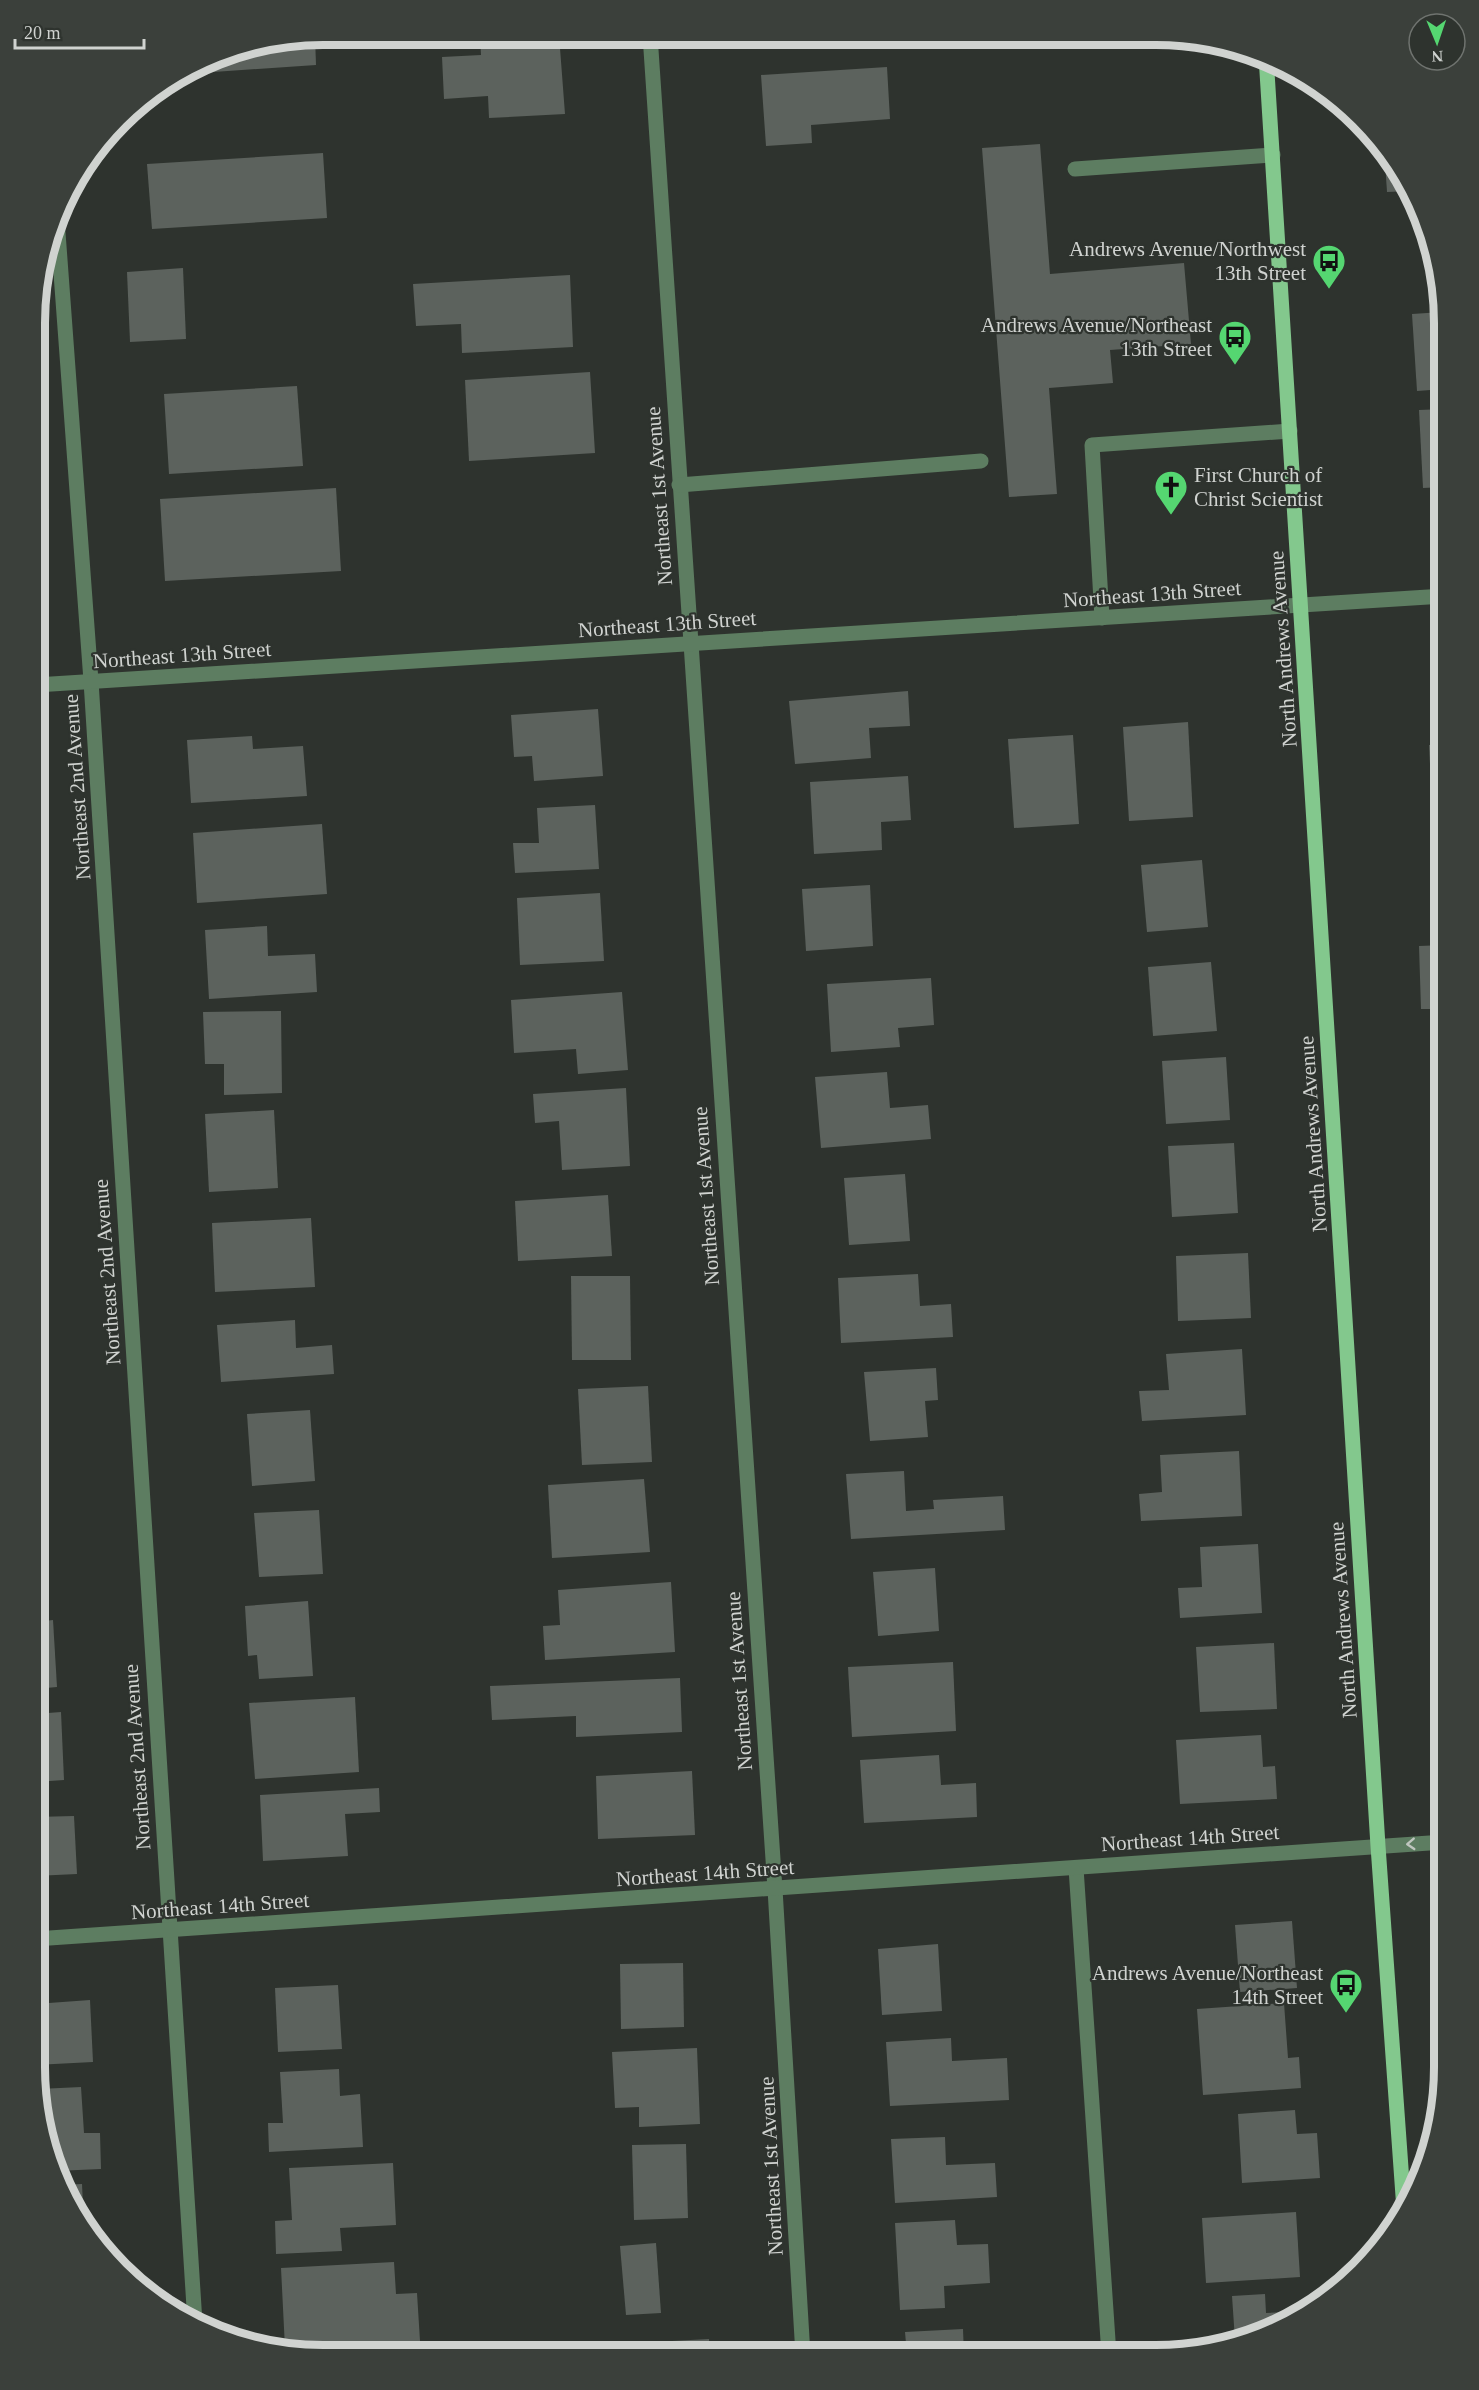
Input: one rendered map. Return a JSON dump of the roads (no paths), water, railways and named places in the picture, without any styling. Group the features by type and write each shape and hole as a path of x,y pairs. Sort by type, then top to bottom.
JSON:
{"main road":[{"name":"North Andrews Avenue","path":"1267,68 1378,1846 1403,2194"}],"street":[{"name":"Northeast 1st Avenue","path":"651,45 775,1889 802,2345"},
{"path":"1075,169 1273,155"},
{"name":"Northeast 2nd Avenue","path":"58,238 92,681 194,2313"},
{"path":"1102,618 1092,445 1290,431"},
{"path":"679,486 981,461"},
{"name":"Northeast 13th Street","path":"45,684 1434,597"},
{"name":"Northeast 14th Street","path":"45,1938 1434,1843"},
{"path":"1076,1868 1108,2345"}],"place":[{"name":"Andrews Avenue/Northwest 13th Street","path":"1329,290"},
{"name":"Andrews Avenue/Northeast 13th Street","path":"1235,366"},
{"name":"First Church of Christ Scientist","path":"1171,516"},
{"name":"Andrews Avenue/Northeast 14th Street","path":"1346,2014"}]}
